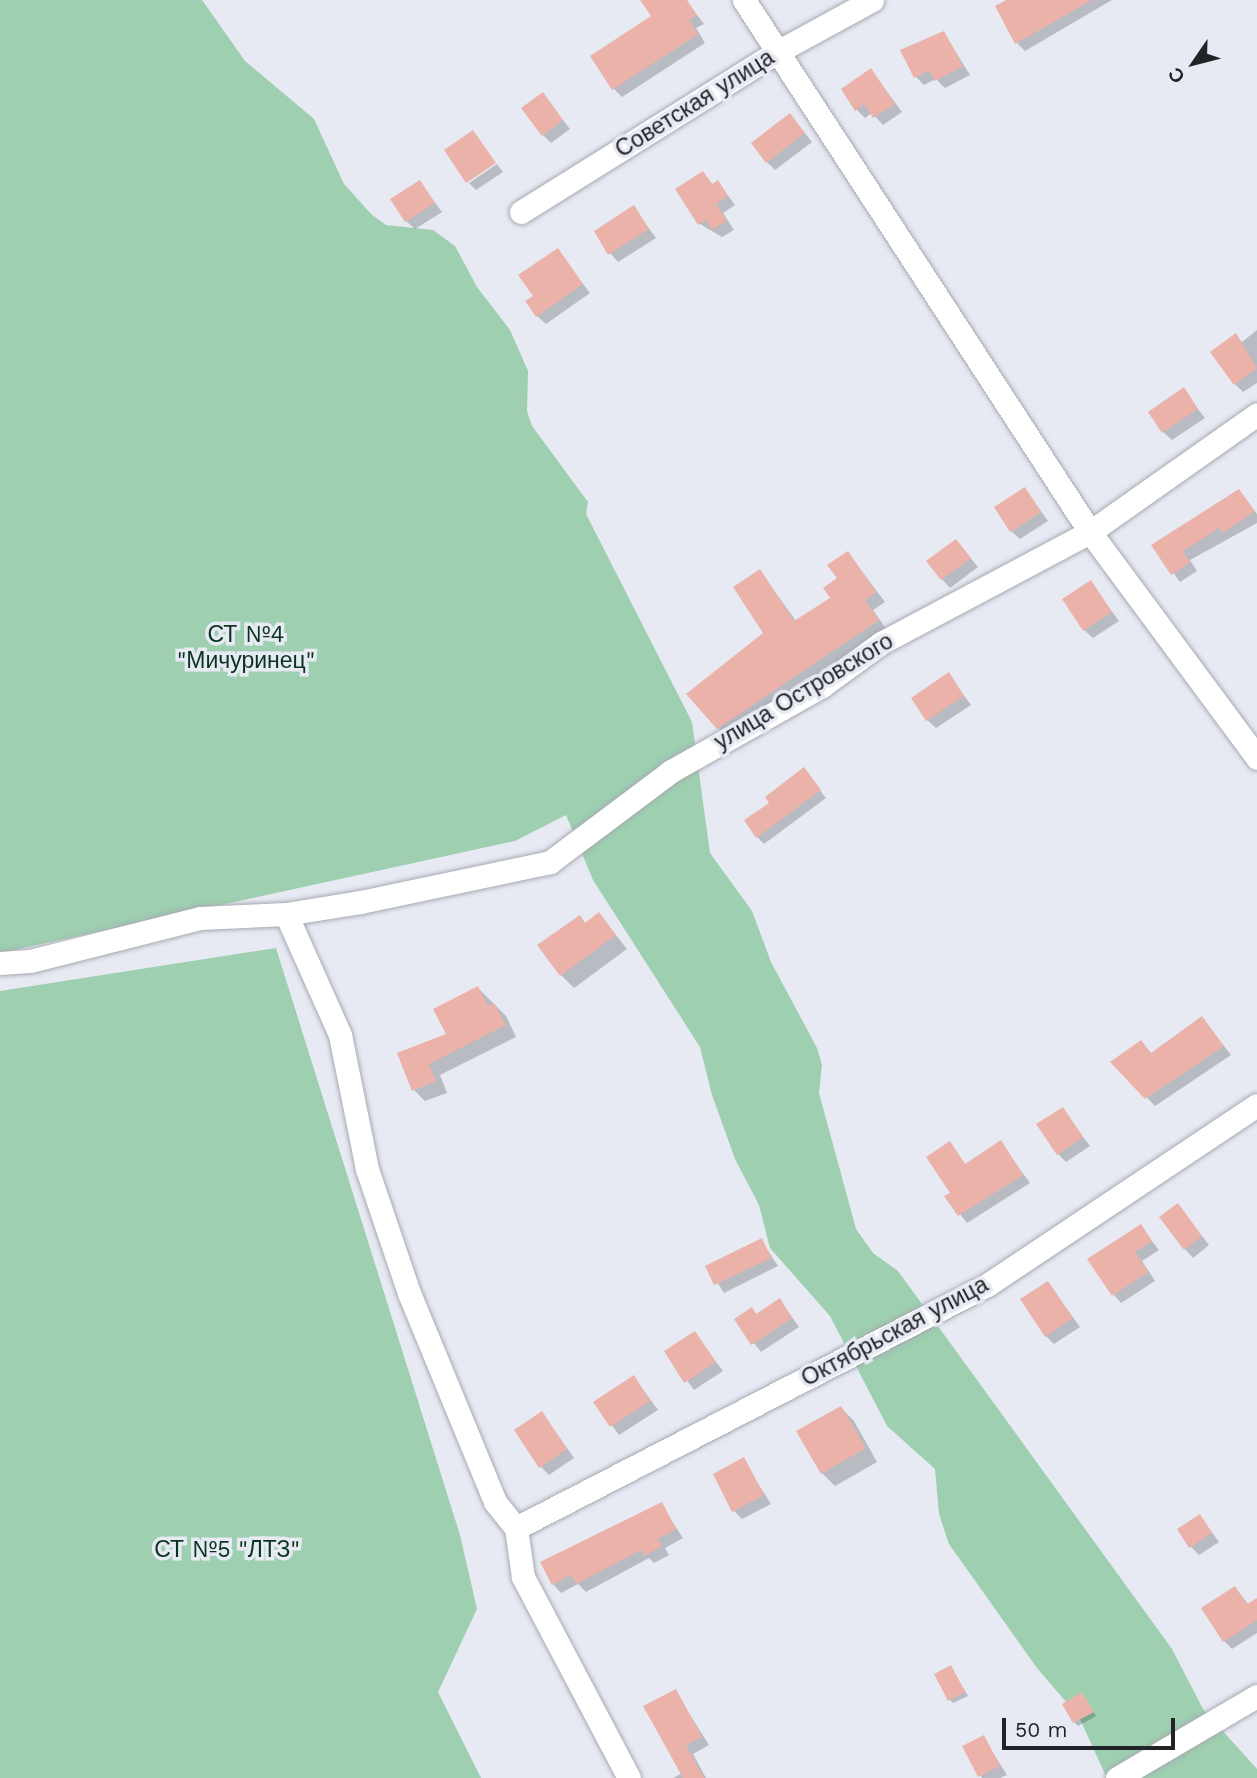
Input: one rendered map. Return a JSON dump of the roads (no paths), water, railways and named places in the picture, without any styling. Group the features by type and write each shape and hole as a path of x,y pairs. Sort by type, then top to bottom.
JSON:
{"street":[{"path":"744,0 1090,532 1257,758"},
{"name":"Советская улица","path":"521,212 779,51 872,0"},
{"name":"улица Островского","path":"0,964 30,961 200,918 286,914 550,862 670,771 822,686 881,643 1090,532 1257,414"},
{"path":"286,914 340,1035 367,1170 409,1293 495,1502 516,1528 523,1577 629,1778"},
{"name":"Октябрьская улица","path":"516,1528 987,1285 1257,1105"},
{"path":"1117,1778 1257,1696"}],"park label":[{"name":"СТ №4 \"Мичуринец\"","path":"246,648"},
{"name":"СТ №5 \"ЛТЗ\"","path":"227,1550"}]}
